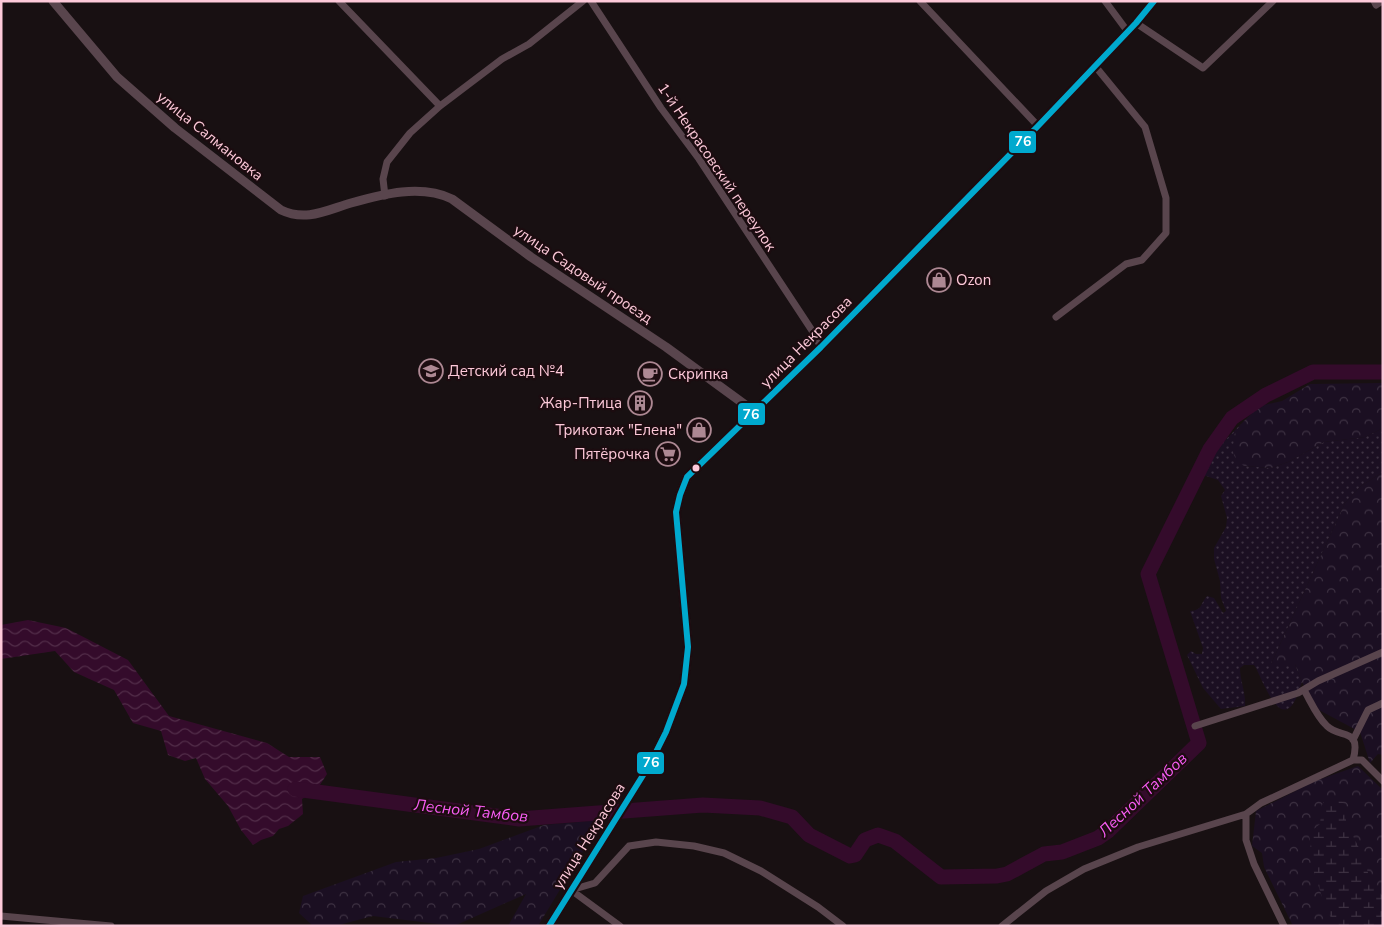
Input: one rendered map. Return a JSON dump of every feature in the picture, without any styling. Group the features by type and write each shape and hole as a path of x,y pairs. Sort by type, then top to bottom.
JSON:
{"street":[{"name":"улица Салмановка","path":"53,1 117,77 175,128 281,210 294,215 309,216 385,196"},
{"path":"339,1 440,106"},
{"path":"385,196 384,169 390,156 410,134 440,106 502,59 529,44 583,1"},
{"name":"1-й Некрасовский переулок","path":"591,1 660,108 699,159 821,347"},
{"path":"920,1 1038,126"},
{"path":"1105,1 1128,32"},
{"name":"улица Некрасова","path":"549,926 650,764 666,732 684,684 688,646 676,512 687,477 821,347 1038,126 1128,32 1154,1"},
{"path":"1136,23 1202,68 1273,1"},
{"path":"1056,317 1126,264 1142,260 1166,233 1166,198 1145,127 1095,66"},
{"name":"улица Садовый проезд","path":"385,196 423,191 441,194 452,199 530,257 666,347 754,412"},
{"path":"1195,726 1304,690 1318,681 1383,652"},
{"path":"1304,690 1328,728 1346,734 1353,740 1356,750 1353,760"},
{"path":"1353,740 1368,710 1383,703"},
{"path":"1002,926 1046,891 1084,869 1138,847 1246,814 1261,803 1353,760 1362,760 1383,781"},
{"path":"1246,814 1246,840 1254,864 1284,926"},
{"path":"571,890 595,883 629,846 656,842 694,846 724,853 754,868 818,907 843,926"},
{"path":"571,890 620,926"},
{"path":"1,916 111,926"}],"green space":[{"path":"1383,383 1383,428 1365,437 1324,442 1288,462 1271,468 1244,466 1236,460 1233,452 1234,435 1241,424 1252,413 1264,405 1282,401 1310,384"},
{"path":"1241,424 1234,436 1244,466 1271,468 1288,462 1324,442 1365,437 1383,428 1383,472 1361,486 1345,503 1271,664 1295,664 1302,682 1293,704 1287,709 1281,709 1275,704 1254,665 1244,665 1240,668 1245,706 1221,709 1203,688 1187,655 1191,651 1196,654 1202,654 1203,648 1190,611 1199,608 1207,596 1214,598 1223,613 1226,611 1221,598 1220,581 1214,559 1214,548 1226,527 1227,518 1221,496 1225,490 1218,480 1194,472"},
{"path":"1383,472 1383,755 1378,754 1370,763 1360,732 1319,710 1302,682 1295,664 1271,664 1345,503 1361,486"},
{"path":"1358,766 1383,790 1383,926 1293,926 1264,867 1262,853 1252,846 1256,811 1315,781"},
{"path":"1327,797 1342,800 1346,809 1346,822 1364,858 1368,873 1383,897 1383,926 1336,926 1326,909 1313,869 1309,833 1320,824 1322,805"},
{"path":"602,820 538,926 508,926 526,894 454,926 373,916 335,926 313,926 299,913 303,896 396,862 436,858 479,849 544,825"}],"water":[{"path":"28,620 66,628 128,660 169,716 267,743 289,757 320,757 327,774 316,791 302,799 303,814 288,826 279,829 273,836 253,845 241,830 228,806 205,779 196,758 185,761 168,755 161,731 133,723 114,690 74,672 55,651 1,659 1,625"}],"waterway":[{"name":"Лесной Тамбов","path":"295,789 519,819 703,805 760,808 792,817 809,835 850,856 855,855 865,840 878,835 895,841 941,877 997,876 1007,874 1044,854 1062,852 1098,838 1108,831 1199,743 1148,574 1210,449 1232,418 1266,395 1313,372 1383,372"}],"transit line":[{"name":"76","path":"549,926 650,764 666,732 684,684 688,647 676,512 687,477 821,347 1038,126 1136,23 1154,1"}],"place":[{"name":"Ozon","path":"939,280"},
{"name":"Детский сад №4","path":"431,371"},
{"name":"Скрипка","path":"650,374"},
{"name":"Жар-Птица","path":"640,403"},
{"name":"Трикотаж \"Елена\"","path":"699,430"},
{"name":"Пятёрочка","path":"668,454"}]}
